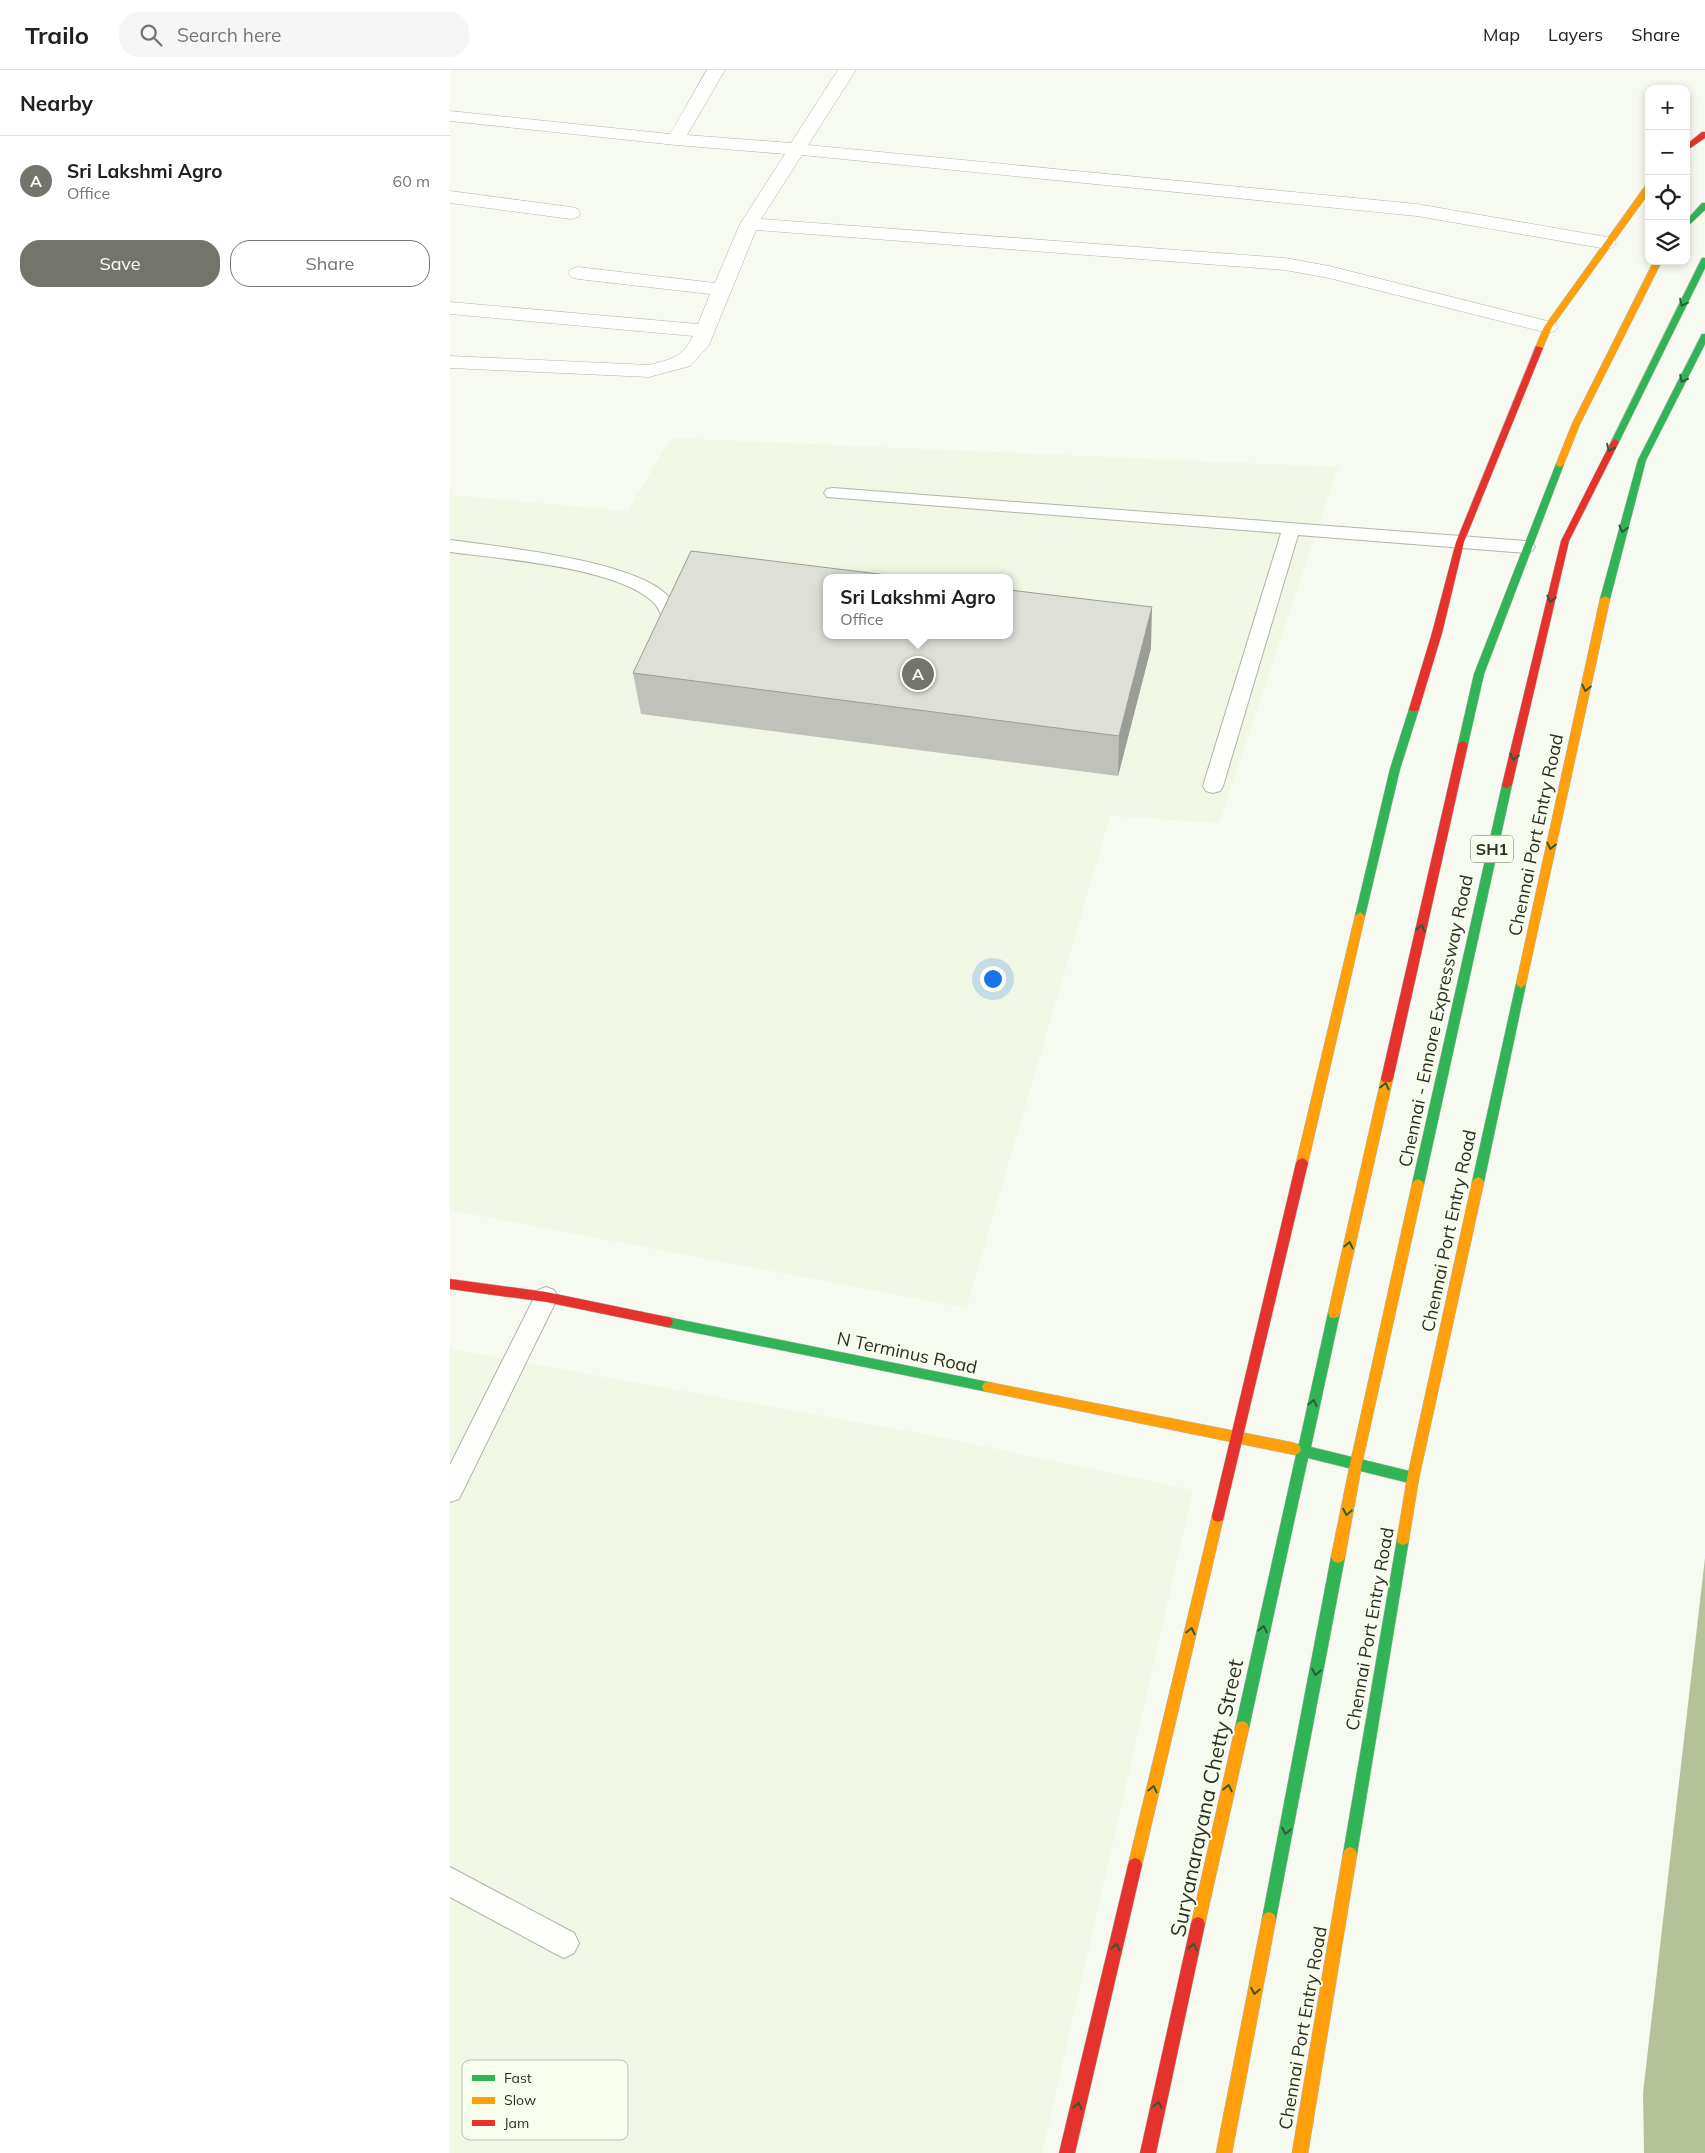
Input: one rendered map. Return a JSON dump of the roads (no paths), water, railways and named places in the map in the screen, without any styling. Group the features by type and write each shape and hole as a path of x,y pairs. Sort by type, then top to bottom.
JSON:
{"main road":[{"path":"1690,146 1705,134"},
{"path":"1067,2153 1395,769 1437,633 1460,542 1548,327 1645,192"},
{"path":"1690,222 1705,205"},
{"name":"Chennai - Ennore Expressway Road","path":"1356,1464 1492,847 1565,541 1705,260"},
{"name":"Chennai - Ennore Expressway Road","path":"1303,1451 1479,674 1526,547 1576,424 1656,265"},
{"name":"Chennai Port Entry Road","path":"1300,2153 1413,1478 1611,573 1642,460 1705,336"},
{"name":"N Terminus Road","path":"450,1284 546,1297 1236,1439 1303,1451 1413,1478"},
{"name":"Suryanarayana Chetty Street","path":"1148,2153 1303,1451"},
{"path":"1224,2153 1356,1464"}],"street":[{"path":"676,140 716,70"},
{"path":"450,362 649,371 683,362 699,345 720,289 749,224 847,70"},
{"path":"450,116 676,140 796,149 1417,210 1607,243"},
{"path":"450,198 571,213"},
{"path":"749,224 1284,264 1329,272 1548,327"},
{"path":"578,273 720,289"},
{"path":"450,308 705,332"}],"lane":[{"path":"833,493 1526,547"},
{"path":"1212,786 1291,529"},
{"path":"450,546 596,570 640,584 661,599 671,618"},
{"path":"450,1491 546,1297"},
{"path":"450,1881 564,1943"}],"place":[{"name":"Sri Lakshmi Agro","path":"918,674"}]}
